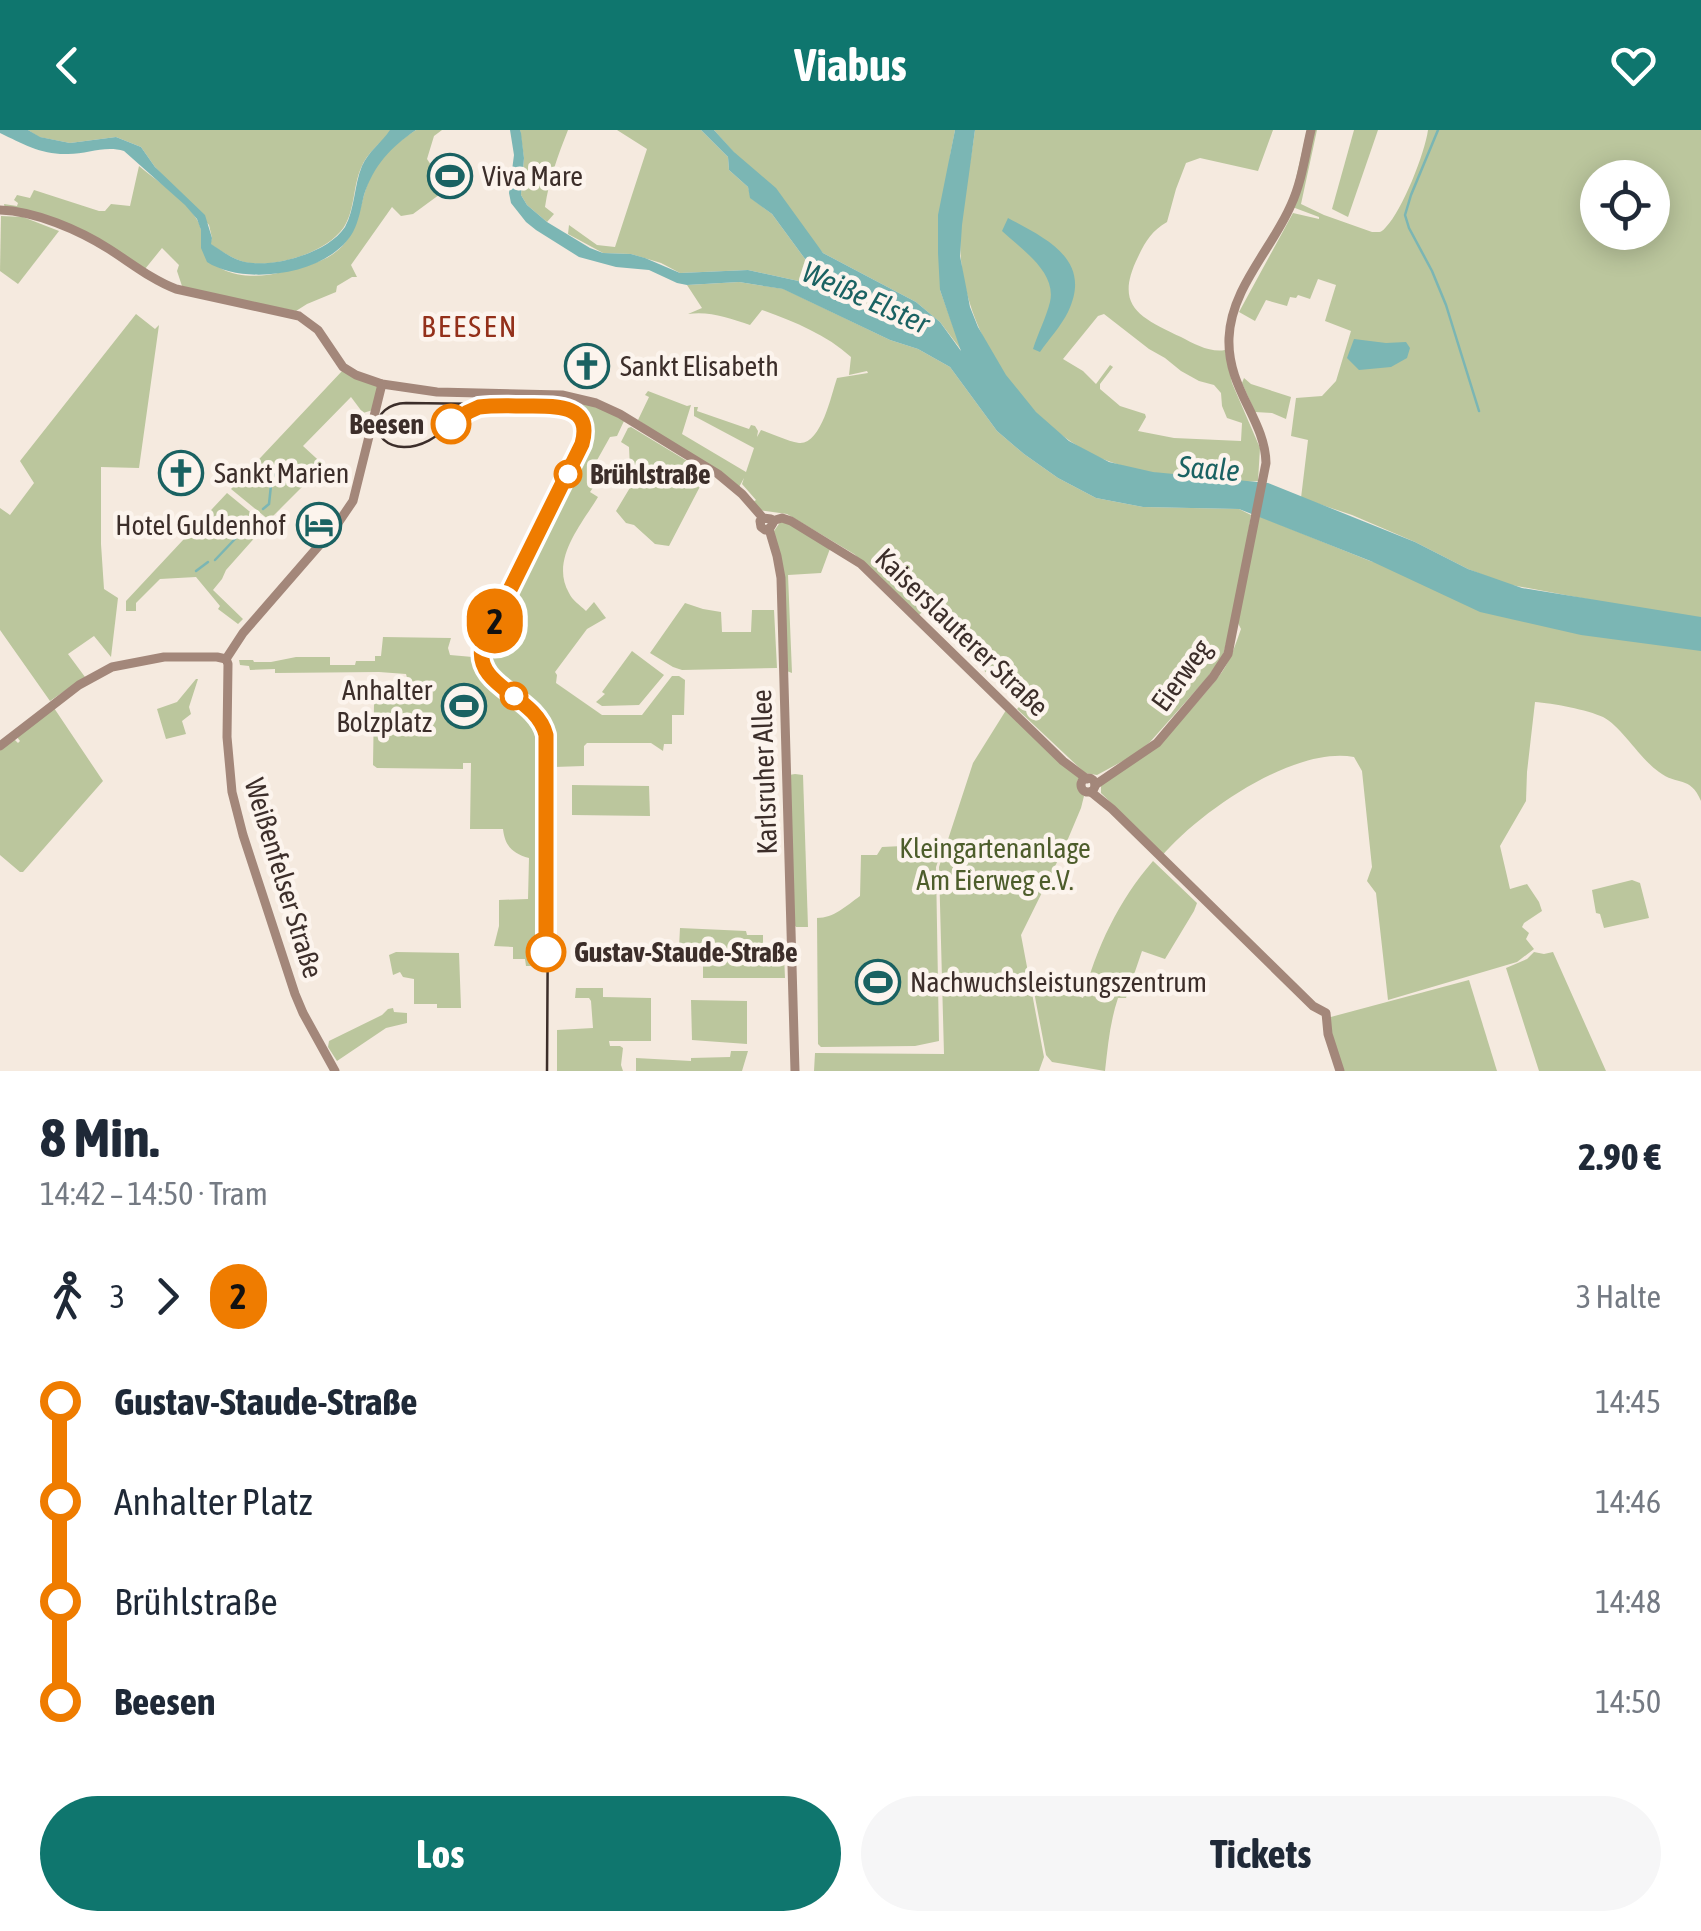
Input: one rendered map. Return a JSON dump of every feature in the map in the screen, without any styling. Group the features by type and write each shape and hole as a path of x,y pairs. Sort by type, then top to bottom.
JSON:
{"street":[{"name":"Eierweg","path":"1090,784 1157,743 1224,661 1231,646 1265,475 1264,445 1233,371 1229,341 1233,314 1295,196 1311,130"},
{"path":"0,210 28,212 95,241 176,290 299,316 318,330 343,367 356,376 437,392 562,394 596,403 725,479 768,523"},
{"path":"0,746 79,685 112,667 164,658 226,660 240,637 336,526 352,501 382,384"},
{"name":"Kaiserslauterer Straße","path":"768,523 787,519 852,557 1090,784 1313,1006 1326,1012 1328,1034 1340,1071"},
{"name":"Karlsruher Allee","path":"768,523 781,578 798,1071"},
{"name":"Weißenfelser Straße","path":"226,660 229,770 236,812 295,994 335,1071"}],"green space":[{"path":"28,130 391,132 364,163 348,220 336,236 298,257 256,264 235,259 210,244 209,225 141,147 116,137 70,143 39,137"},
{"path":"416,130 442,130 434,136 427,159 447,189 413,214 401,216 392,207 351,265 357,277 296,311 183,289 179,265 162,248 145,269 100,240 5,209 4,204 17,206 17,195 30,198 34,190 99,211 105,211 111,204 130,206 139,166 191,210 200,226 204,251 213,263 236,274 275,274 322,260 343,246 355,225 376,166"},
{"path":"520,130 568,130 549,187 545,207 554,214 547,222 521,195 524,158"},
{"path":"617,130 701,130 728,157 729,170 748,187 751,198 772,214 808,263 921,324 923,334 803,282 748,270 680,273 631,254 603,253 568,234 569,225 597,245 615,247 647,149"},
{"path":"714,130 955,130 940,290 962,351 940,322 916,302 823,253"},
{"path":"975,130 1273,130 1258,171 1200,158 1186,163 1167,222 1144,246 1129,287 1135,308 1153,323 1203,347 1225,350 1232,383 1260,448 1258,481 1158,473 1108,461 1080,448 1054,429 1009,380 976,321 961,260 961,228","holes":["1104,314 1199,381 1214,385 1221,393 1227,418 1242,423 1241,441 1174,438 1138,431 1145,414 1120,406 1100,389 1113,367 1110,365 1096,384 1063,359 1098,316"]},
{"path":"1307,130 1317,130 1301,204 1379,232 1406,195 1428,130 1701,130 1701,801 1688,784 1652,766 1603,717 1535,702 1526,801 1500,846 1510,889 1527,884 1542,911 1522,927 1529,933 1526,939 1534,949 1517,962 1388,1000 1376,893 1367,881 1372,867 1362,771 1354,757 1330,756 1304,762 1249,786 1199,821 1161,857 1156,847 1101,793 1101,783 1166,734 1225,667 1241,629 1238,623 1259,516 1370,561 1512,593 1608,603 1506,584 1352,515 1301,498 1308,440 1291,436 1296,398 1322,396 1336,381 1351,331 1325,321 1336,285 1318,279 1310,299 1290,297 1287,306 1266,300 1255,321 1239,312 1293,213 1319,219 1287,205"},
{"path":"1354,130 1378,130 1348,217 1332,209"},
{"path":"1,216 23,217 59,231 18,284 0,271"},
{"path":"739,282 784,289 950,367 997,431 1058,478 1096,498 1143,507 1239,509 1251,515 1223,656 1150,742 1097,775 1085,773 1017,709 1033,693 1028,687 1014,700 930,617 948,600 942,593 918,616 854,554 787,514 759,510 742,484 744,478 738,489 638,420 648,391 691,405 682,434 746,472 754,448 694,416 694,407 749,429 755,426 757,437 761,430 794,442 807,442 824,418 837,378 868,373 849,375 851,357 842,349 810,330 762,310 750,325 712,314 688,314 702,308 687,285"},
{"path":"136,314 155,329 159,325 139,468 101,467 104,589 118,598 111,657 94,636 68,654 85,677 50,701 0,630 0,508 10,515 34,483 20,461"},
{"path":"343,370 378,384 373,410 363,413 351,397 303,446 328,469 307,482 269,520 231,489"},
{"path":"1244,378 1291,397 1286,419 1255,412 1242,383"},
{"path":"540,397 595,406 624,421 596,462 606,469 590,492 598,497 570,543 563,568 572,598 586,611 594,602 606,618 587,629 555,672 556,683 602,715 642,715 672,676 685,680 684,715 672,715 672,744 664,744 663,751 651,743 587,743 584,766 554,767 551,932 544,933 544,966 526,966 525,959 513,959 513,947 494,946 499,900 528,899 529,858 510,848 503,829 470,829 471,763 463,763 463,769 373,765 374,703 401,701 411,692 406,674 275,673 275,669 250,670 249,666 240,665 239,660 271,662 330,657 330,665 355,665 356,661 375,661 375,656 381,656 383,637 451,638 450,655 484,658 487,642 587,439 580,413 567,406 539,403"},
{"path":"631,427 707,473 669,546 655,544 616,511 634,481 629,447 621,442"},
{"path":"227,493 266,525 213,590 243,619 238,624 218,609 220,606 196,577 160,579 136,603 136,611 126,611 126,601"},
{"path":"781,521 831,546 821,573 788,575 792,673 784,670 774,531"},
{"path":"685,603 721,612 722,632 751,632 752,610 774,610 777,668 682,670 650,653"},
{"path":"632,651 664,675 639,705 602,706 596,702"},
{"path":"196,679 191,714 182,721 186,734 166,739 157,709 177,702"},
{"name":"Kleingartenanlage Am Eierweg e.V.","path":"1008,707 1080,778 1078,790 1084,796 1065,846 1021,935 1044,1057 1039,1071 814,1071 815,1053 944,1054 939,867 973,763"},
{"path":"54,708 103,781 20,872 0,855 0,748 13,738 18,743 17,737"},
{"path":"789,775 803,775 808,927 796,927 793,923"},
{"path":"572,785 649,786 650,816 572,815"},
{"name":"Nachwuchsleistungszentrum","path":"944,844 936,867 939,1041 915,1046 821,1047 817,918 834,914 860,896 861,855 877,855 882,847"},
{"path":"1153,861 1197,903 1194,911 1165,959 1142,951 1126,998 1118,998 1105,1071 1052,1062 1046,1055 1031,976 1083,998 1110,925"},
{"path":"1632,880 1640,883 1649,918 1604,928 1600,914 1596,913 1592,890"},
{"path":"680,928 763,935 763,956 784,955 785,978 703,978 703,949 679,948"},
{"path":"1534,952 1553,952 1606,1071 1539,1071 1506,968"},
{"path":"459,953 461,1008 414,1004 414,979 403,977 400,972 393,975 389,955"},
{"path":"1469,980 1497,1071 1343,1071 1327,1018"},
{"path":"576,988 603,988 603,997 651,998 651,1041 609,1041 610,1046 623,1048 623,1071 557,1071 557,1030 593,1028 591,1001 575,998"},
{"path":"691,1000 747,1001 747,1044 692,1040"},
{"path":"393,1008 394,1012 407,1013 407,1023 386,1028 337,1061 328,1047 329,1041"},
{"path":"731,1051 748,1051 742,1071 636,1071 636,1058 691,1061 730,1057"}],"water":[{"path":"0,130 28,130 40,137 70,143 116,137 141,147 155,167 205,215 211,244 245,262 270,263 314,251 337,236 348,220 359,173 368,156 390,130 416,130 378,166 368,184 355,228 342,246 307,267 264,275 224,270 207,262 197,219 124,151 50,153"},
{"name":"Saale","path":"510,130 521,133 521,195 527,205 590,248 603,253 631,254 680,273 748,270 803,282 923,334 921,324 808,263 772,214 750,198 748,187 729,170 728,157 701,130 714,130 776,188 823,253 916,302 940,322 961,351 940,290 938,215 955,130 975,130 960,256 970,307 1006,375 1036,412 1069,441 1109,462 1153,472 1268,483 1415,542 1468,569 1522,588 1701,617 1701,651 1581,635 1480,612 1373,562 1239,509 1143,507 1096,498 1024,454 997,431 950,367 918,349 890,340 783,289 739,282 677,283 649,270 616,267 579,257 536,230 511,203 514,155"},
{"path":"1008,218 1051,243 1062,253 1075,278 1068,312 1040,352 1033,349 1051,291 1036,262 1002,231"},
{"path":"1354,339 1406,342 1410,348 1407,358 1391,367 1359,370 1347,358"}],"waterway":[{"path":"1438,130 1405,215 1446,305 1479,411"},
{"path":"263,509 269,504 272,476 278,473"},
{"path":"215,560 254,519"},
{"path":"196,571 208,562"}],"tram line":[{"path":"488,406 476,409 416,445 392,445 379,433 378,425 385,410 406,403 561,405 574,410 585,424 585,445 487,642 484,657 497,680 533,709 549,737 547,1071"},
{"name":"2","path":"451,424 479,407 554,406 573,412 584,428 582,444 480,655 486,673 534,711 546,735 546,952"}],"place":[{"name":"Viva Mare","path":"450,176"},
{"name":"Sankt Elisabeth","path":"587,366"},
{"name":"Beesen","path":"451,424"},
{"name":"Sankt Marien","path":"181,473"},
{"name":"Brühlstraße","path":"568,474"},
{"name":"Hotel Guldenhof","path":"319,525"},
{"name":"Anhalter Bolzplatz","path":"464,706"},
{"name":"Gustav-Staude-Straße","path":"546,952"},
{"name":"Nachwuchsleistungszentrum","path":"878,982"}],"district":[{"name":"BEESEN","path":"470,326"}],"water label":[{"name":"Weiße Elster","path":"866,297"}]}
